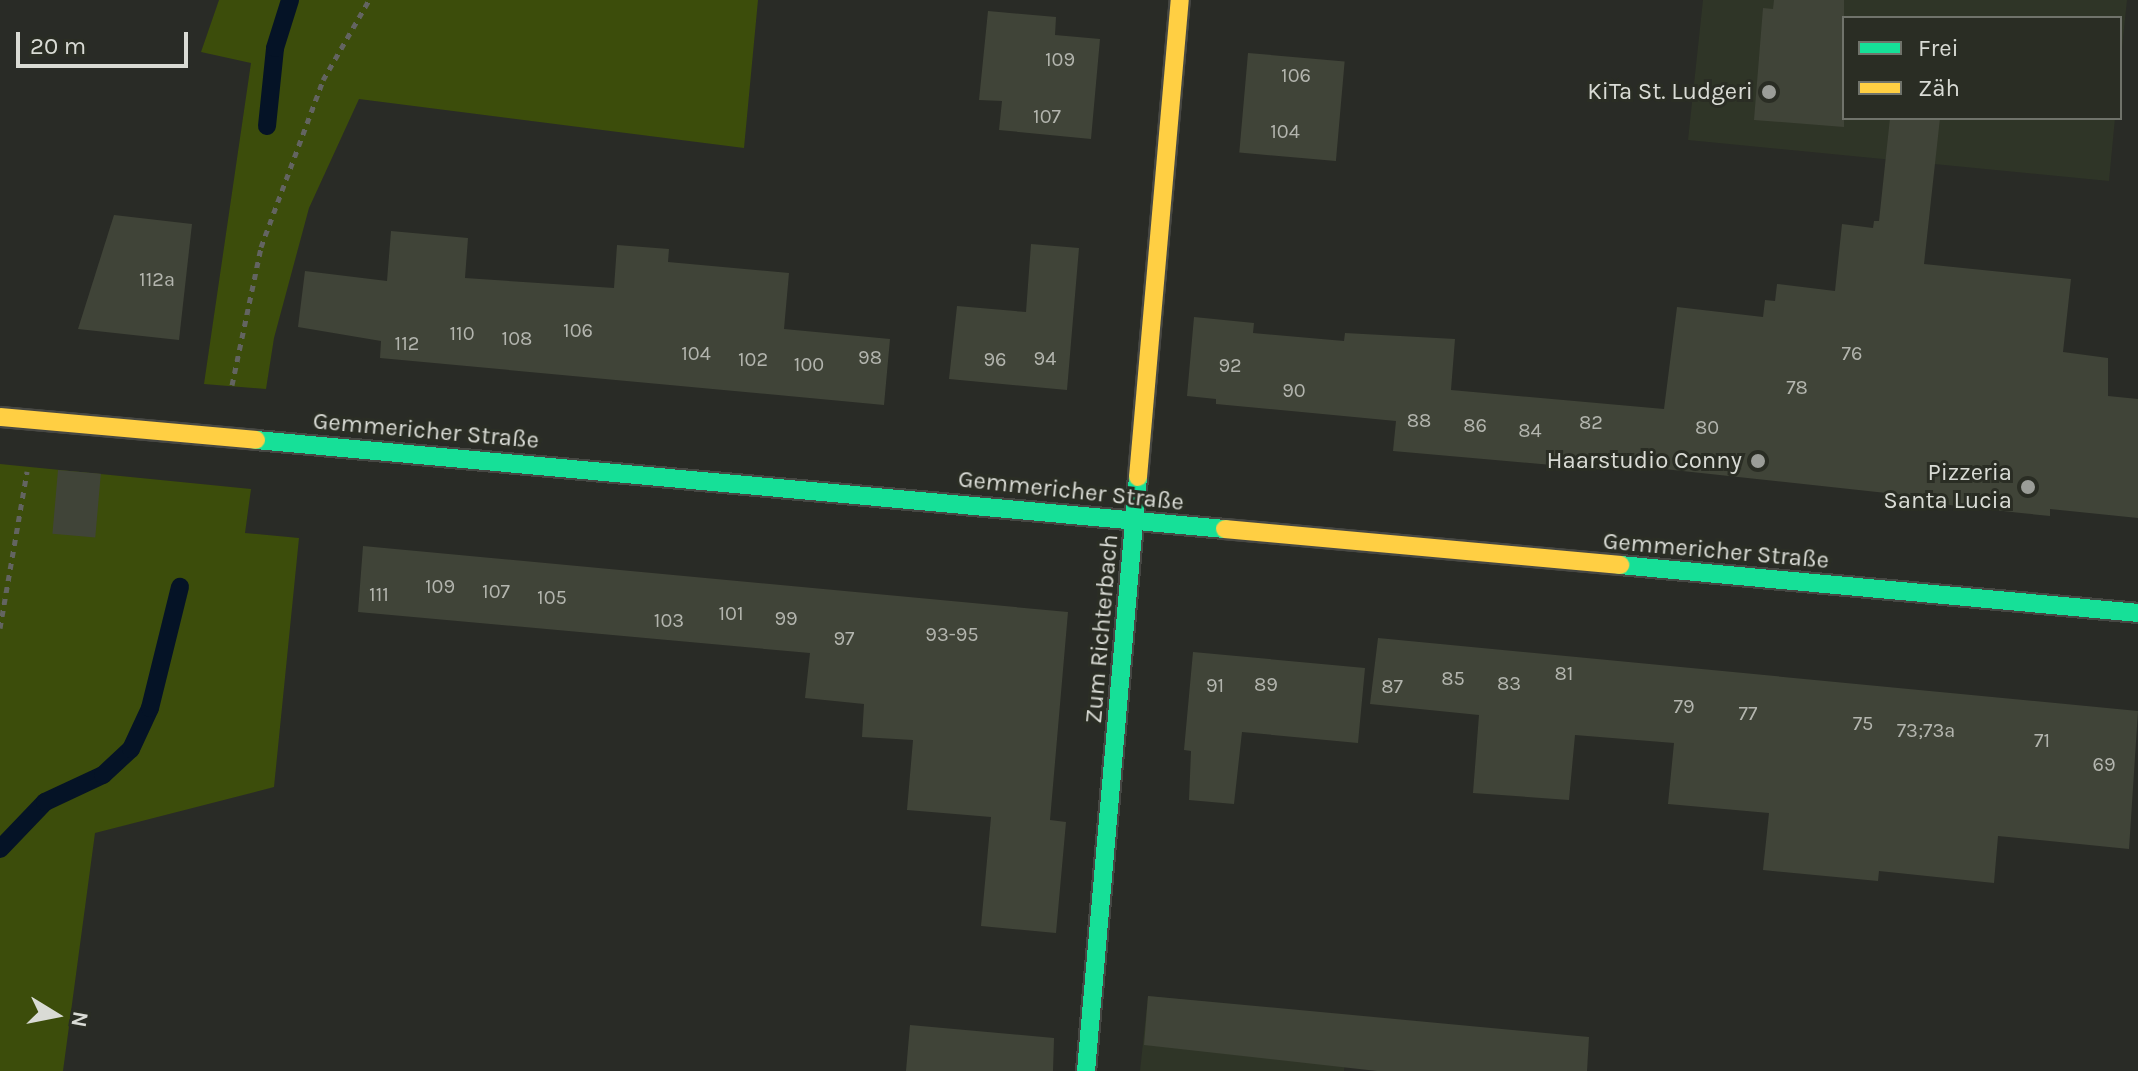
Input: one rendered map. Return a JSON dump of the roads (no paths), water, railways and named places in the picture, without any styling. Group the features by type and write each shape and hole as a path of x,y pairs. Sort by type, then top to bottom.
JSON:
{"street":[{"name":"Zum Richterbach","path":"1086,1071 1180,0"},
{"name":"Gemmericher Straße","path":"0,417 2138,613"}],"waterway":[{"path":"267,126 275,48 290,0"},
{"path":"0,849 45,802 103,775 131,749 150,708 180,587"}],"place":[{"name":"KiTa St. Ludgeri","path":"1769,92"},
{"name":"Haarstudio Conny","path":"1758,461"},
{"name":"Pizzeria Santa Lucia","path":"2028,487"}]}
